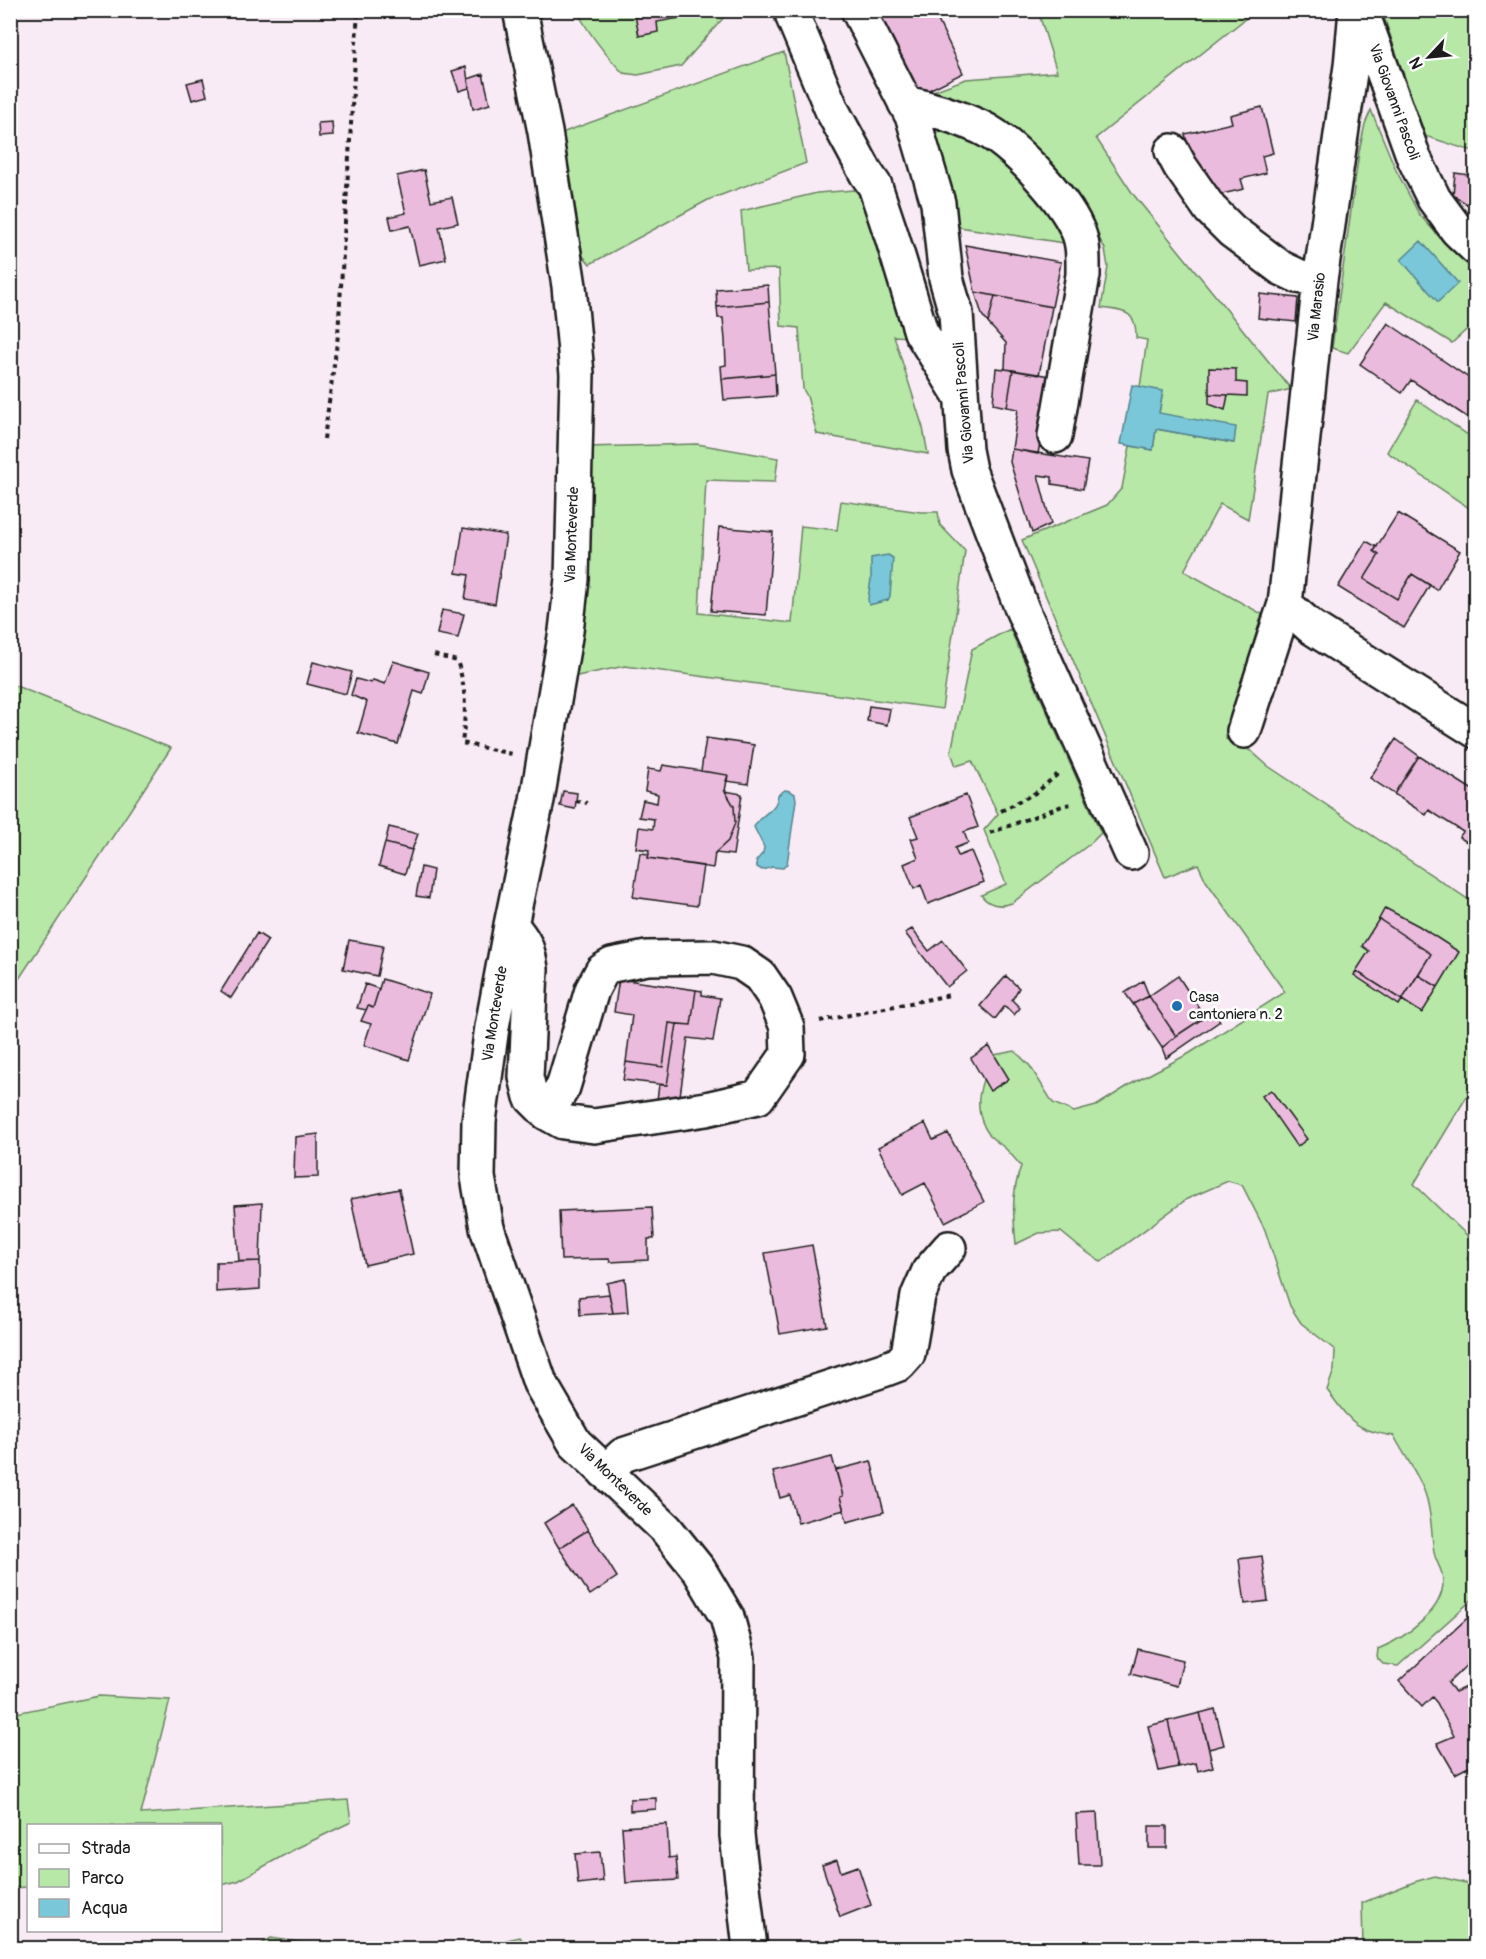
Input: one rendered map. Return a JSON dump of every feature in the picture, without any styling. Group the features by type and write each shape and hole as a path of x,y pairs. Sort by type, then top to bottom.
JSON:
{"street":[{"name":"Via Monteverde","path":"520,10 545,132 569,286 578,374 571,589 537,800 492,1027 479,1121 478,1177 487,1228 540,1383 575,1443 666,1529 699,1570 728,1617 738,1658 736,1835 750,1948"},
{"name":"Via Giovanni Pascoli","path":"858,10 913,118 938,203 946,278 956,313 965,450 969,470 1022,609 1131,853"},
{"name":"Via Marasio","path":"1244,731 1285,604 1320,280 1351,66 1356,10"},
{"name":"Via Giovanni Pascoli","path":"1361,10 1419,168 1434,199 1457,230 1476,248"},
{"path":"794,17 832,110 875,186 921,332 961,397"},
{"path":"905,103 926,107 982,128 1011,149 1045,181 1068,212 1078,231 1083,254 1083,275 1055,436"},
{"path":"1172,152 1210,209 1232,231 1281,268 1298,276 1320,280"},
{"path":"1285,604 1311,627 1476,731"},
{"path":"511,926 523,939 529,951 531,969 526,1077 531,1097 547,1113 563,1122 594,1126 706,1109 758,1097 788,1054 787,1027 775,998 760,975 741,963 713,957 648,958 612,965 602,971 592,990 563,1087 547,1113"},
{"path":"605,1472 623,1455 899,1364 908,1354 918,1296 929,1271 950,1248"}],"path":[{"path":"324,439 338,335 358,10"},
{"path":"434,655 457,661 464,682 466,714 462,743 519,755"},
{"path":"1001,811 1037,792 1074,761 1080,741"},
{"path":"990,833 1065,805 1089,802 1103,792"},
{"path":"576,801 586,802"},
{"path":"787,1027 950,995"}],"green space":[{"path":"577,11 733,11 725,16 681,66 638,75 623,73 598,44"},
{"path":"1038,11 1255,11 1096,138 1133,194 1291,389 1268,395 1248,519 1220,504 1184,571 1262,614 1226,739 1251,751 1268,766 1475,904 1475,1083 1414,1184 1475,1243 1467,1259 1476,1268 1475,1602 1473,1599 1398,1666 1383,1664 1377,1658 1378,1649 1401,1637 1423,1620 1439,1599 1443,1587 1442,1574 1435,1555 1425,1493 1394,1436 1361,1427 1348,1417 1327,1390 1334,1370 1335,1350 1301,1323 1290,1306 1265,1230 1242,1185 1228,1181 1187,1199 1101,1262 1061,1232 1039,1233 1016,1244 1014,1205 1021,1166 1005,1148 990,1136 980,1116 981,1085 994,1055 1015,1051 1030,1066 1053,1103 1074,1112 1096,1106 1131,1084 1190,1053 1285,992 1206,881 1198,864 1165,877 1022,540 1107,505 1122,488 1130,446 1153,450 1156,429 1233,443 1159,413 1163,391 1140,387 1147,340 1136,338 1134,322 1127,314 1101,308 1108,267 1105,249 1092,225 987,114 933,91 966,79 1057,72"},
{"path":"1382,11 1475,11 1475,151 1424,136"},
{"path":"784,52 806,163 708,200 590,264 583,256 562,141 564,132"},
{"path":"1371,110 1396,170 1419,214 1449,248 1475,271 1475,322 1452,343 1386,302 1348,353 1332,348 1359,152 1365,124"},
{"path":"940,126 987,150 1023,179 1051,216 1064,243 959,227 936,140"},
{"path":"854,190 862,196 910,337 894,336 923,428 928,454 817,434 803,389 799,328 781,326 779,269 746,270 741,211 817,193"},
{"path":"1417,400 1475,440 1475,512 1387,452"},
{"path":"697,444 778,458 775,482 706,480 699,613 792,623 801,526 837,530 841,501 921,512 938,512 940,525 965,551 942,709 625,666 572,677 588,447"},
{"path":"1010,629 1101,833 1012,903 999,905 991,903 981,895 1006,884 984,830 998,814 972,761 956,766 951,752 972,649"},
{"path":"11,684 171,748 11,991"},
{"path":"99,1696 170,1700 141,1814 348,1800 351,1822 295,1849 238,1881 222,1885 222,1824 27,1824 27,1887 11,1888 11,1714"},
{"path":"1435,1876 1475,1885 1475,1948 1363,1948 1362,1903"},
{"path":"520,1937 527,1948 472,1948"},
{"path":"271,1938 304,1943 314,1948 255,1948"}],"water":[{"path":"1421,241 1458,283 1438,302 1401,260"},
{"path":"1132,385 1163,391 1159,413 1236,427 1234,443 1156,429 1153,450 1121,444"},
{"path":"888,555 893,558 890,596 888,600 869,605 871,558"},
{"path":"785,790 795,794 796,800 787,864 783,868 772,867 762,870 757,867 756,861 763,853 764,847 754,827 777,801 778,795"}],"building":[{"path":"456,10 482,10 482,12 458,17"},
{"path":"634,10 678,10 680,18 657,22 658,32 639,36"},
{"path":"884,10 933,10 963,73 917,96 879,13"},
{"path":"466,67 469,88 459,91 452,71"},
{"path":"483,74 490,104 473,109 468,79"},
{"path":"203,79 207,96 192,100 187,83"},
{"path":"1262,107 1273,153 1262,156 1266,173 1241,179 1244,189 1213,196 1206,169 1194,172 1185,134 1232,123 1230,115"},
{"path":"332,122 333,136 319,137 318,123"},
{"path":"424,170 431,201 452,197 458,223 439,227 446,259 419,265 410,226 392,230 389,217 406,213 397,176"},
{"path":"1455,173 1476,176 1476,210 1453,195"},
{"path":"965,245 1061,262 1052,307 975,292"},
{"path":"768,285 769,302 717,307 716,289"},
{"path":"975,292 995,296 988,323 982,315"},
{"path":"1260,294 1298,298 1296,322 1258,318"},
{"path":"995,296 1052,307 1039,375 1005,369 1006,343 988,323"},
{"path":"769,302 775,374 722,379 721,366 726,365 725,340 723,318 718,318 717,307"},
{"path":"1388,323 1476,383 1476,423 1411,380 1402,393 1360,364"},
{"path":"996,368 1013,370 1007,407 993,404"},
{"path":"1209,368 1236,369 1236,382 1247,383 1247,396 1209,394"},
{"path":"1013,370 1051,376 1038,454 1012,449 1018,409 1007,407"},
{"path":"775,374 776,396 724,400 722,379"},
{"path":"1209,394 1228,395 1225,410 1209,404"},
{"path":"1012,449 1088,461 1083,489 1052,484 1052,477 1038,475 1051,524 1032,533 1010,462"},
{"path":"1398,513 1460,551 1437,590 1412,574 1397,599 1364,579 1379,555 1374,551"},
{"path":"719,527 773,532 766,615 711,611"},
{"path":"463,528 506,535 495,604 465,599 469,575 456,573"},
{"path":"1366,541 1377,547 1374,551 1379,555 1364,579 1397,599 1412,574 1430,585 1404,628 1338,587"},
{"path":"442,610 464,614 458,638 437,634"},
{"path":"393,661 429,672 423,694 414,691 398,744 358,733 367,702 351,695 356,679 371,683 373,680 385,684"},
{"path":"313,662 352,672 346,694 307,684"},
{"path":"869,706 890,709 887,725 867,721"},
{"path":"706,738 754,745 748,784 726,781 728,775 701,771"},
{"path":"1396,739 1419,756 1394,794 1370,778"},
{"path":"1419,756 1476,792 1476,848 1459,837 1463,832 1429,810 1426,815 1394,794"},
{"path":"663,765 728,775 725,791 734,806 735,823 728,841 715,853 713,868 648,858 649,850 636,848 639,827 653,829 654,819 639,817 643,800 657,803 658,794 645,791 648,769 661,771"},
{"path":"563,791 577,793 575,809 560,806"},
{"path":"725,791 742,794 733,855 715,853 728,841 735,823 734,806"},
{"path":"966,795 978,827 964,832 968,843 955,848 958,856 971,851 984,882 928,904 921,885 914,889 904,864 918,858 911,839 918,837 910,817"},
{"path":"389,827 418,834 412,850 385,843"},
{"path":"385,843 412,850 405,874 379,866"},
{"path":"640,853 649,854 648,858 703,866 697,906 633,897"},
{"path":"421,867 433,870 429,898 416,896"},
{"path":"1385,908 1419,926 1459,952 1438,987 1418,975 1431,954 1379,919"},
{"path":"1379,919 1431,954 1402,1000 1356,971 1369,951 1362,946"},
{"path":"912,929 929,951 943,940 967,971 947,987 905,933"},
{"path":"257,933 268,940 231,998 221,991"},
{"path":"349,940 383,946 377,976 343,969"},
{"path":"1356,971 1402,1000 1399,1005 1354,975"},
{"path":"1418,975 1438,987 1422,1013 1402,1000"},
{"path":"1006,976 1019,988 1012,1000 1020,1008 1014,1015 1005,1006 995,1019 980,1006"},
{"name":"Casa cantoniera n. 2","path":"1178,976 1205,1017 1176,1036 1149,996"},
{"path":"382,979 430,994 409,1060 364,1045 371,1024 361,1021 368,1006 373,1008"},
{"path":"619,979 696,990 691,1025 669,1023 663,1067 626,1062 632,1015 614,1012"},
{"path":"1143,981 1149,996 1133,1004 1125,993"},
{"path":"365,984 379,989 373,1008 368,1006 366,1010 357,1008"},
{"path":"696,990 702,991 702,995 720,998 713,1041 688,1038 679,1103 657,1100 659,1085 667,1085 677,1024 691,1025"},
{"path":"1149,996 1176,1036 1162,1048 1133,1004"},
{"path":"1214,1011 1220,1021 1166,1058 1162,1048"},
{"path":"669,1023 677,1024 667,1085 623,1080 626,1062 663,1067"},
{"path":"989,1046 1009,1079 990,1091 971,1058"},
{"path":"1271,1090 1307,1139 1297,1147 1262,1096"},
{"path":"925,1123 933,1140 948,1133 984,1202 945,1222 925,1183 902,1195 878,1147"},
{"path":"318,1134 318,1177 294,1178 295,1137"},
{"path":"399,1189 413,1254 365,1265 351,1199"},
{"path":"262,1203 260,1261 239,1262 235,1205"},
{"path":"652,1207 654,1239 648,1239 648,1260 610,1262 609,1259 561,1260 559,1211"},
{"path":"812,1245 827,1326 780,1334 765,1253"},
{"path":"260,1261 260,1289 216,1292 216,1262"},
{"path":"625,1279 628,1312 613,1313 607,1283"},
{"path":"609,1294 613,1313 580,1315 579,1297"},
{"path":"832,1457 843,1496 840,1497 844,1510 798,1523 790,1495 780,1498 773,1472"},
{"path":"871,1461 884,1512 847,1522 836,1470"},
{"path":"572,1505 588,1530 559,1548 544,1523"},
{"path":"588,1530 617,1577 590,1595 559,1548"},
{"path":"1262,1556 1268,1601 1245,1604 1239,1559"},
{"path":"1475,1611 1476,1656 1448,1683 1455,1692 1476,1682 1476,1763 1455,1774 1437,1743 1454,1736 1437,1703 1432,1697 1422,1707 1399,1681"},
{"path":"1138,1649 1183,1660 1177,1686 1131,1674"},
{"path":"1215,1709 1224,1745 1209,1749 1200,1713"},
{"path":"1200,1713 1213,1767 1198,1771 1196,1763 1178,1767 1168,1721"},
{"path":"1168,1721 1178,1767 1159,1771 1148,1726"},
{"path":"656,1798 656,1809 630,1811 630,1799"},
{"path":"1097,1813 1100,1865 1079,1865 1076,1814"},
{"path":"667,1824 669,1858 676,1857 678,1880 626,1883 622,1827"},
{"path":"1149,1826 1167,1826 1167,1848 1149,1848"},
{"path":"600,1852 603,1881 578,1884 575,1854"},
{"path":"837,1860 841,1872 858,1866 871,1905 840,1917 822,1865"}],"place":[{"name":"Casa cantoniera n. 2","path":"1177,1006"}]}
